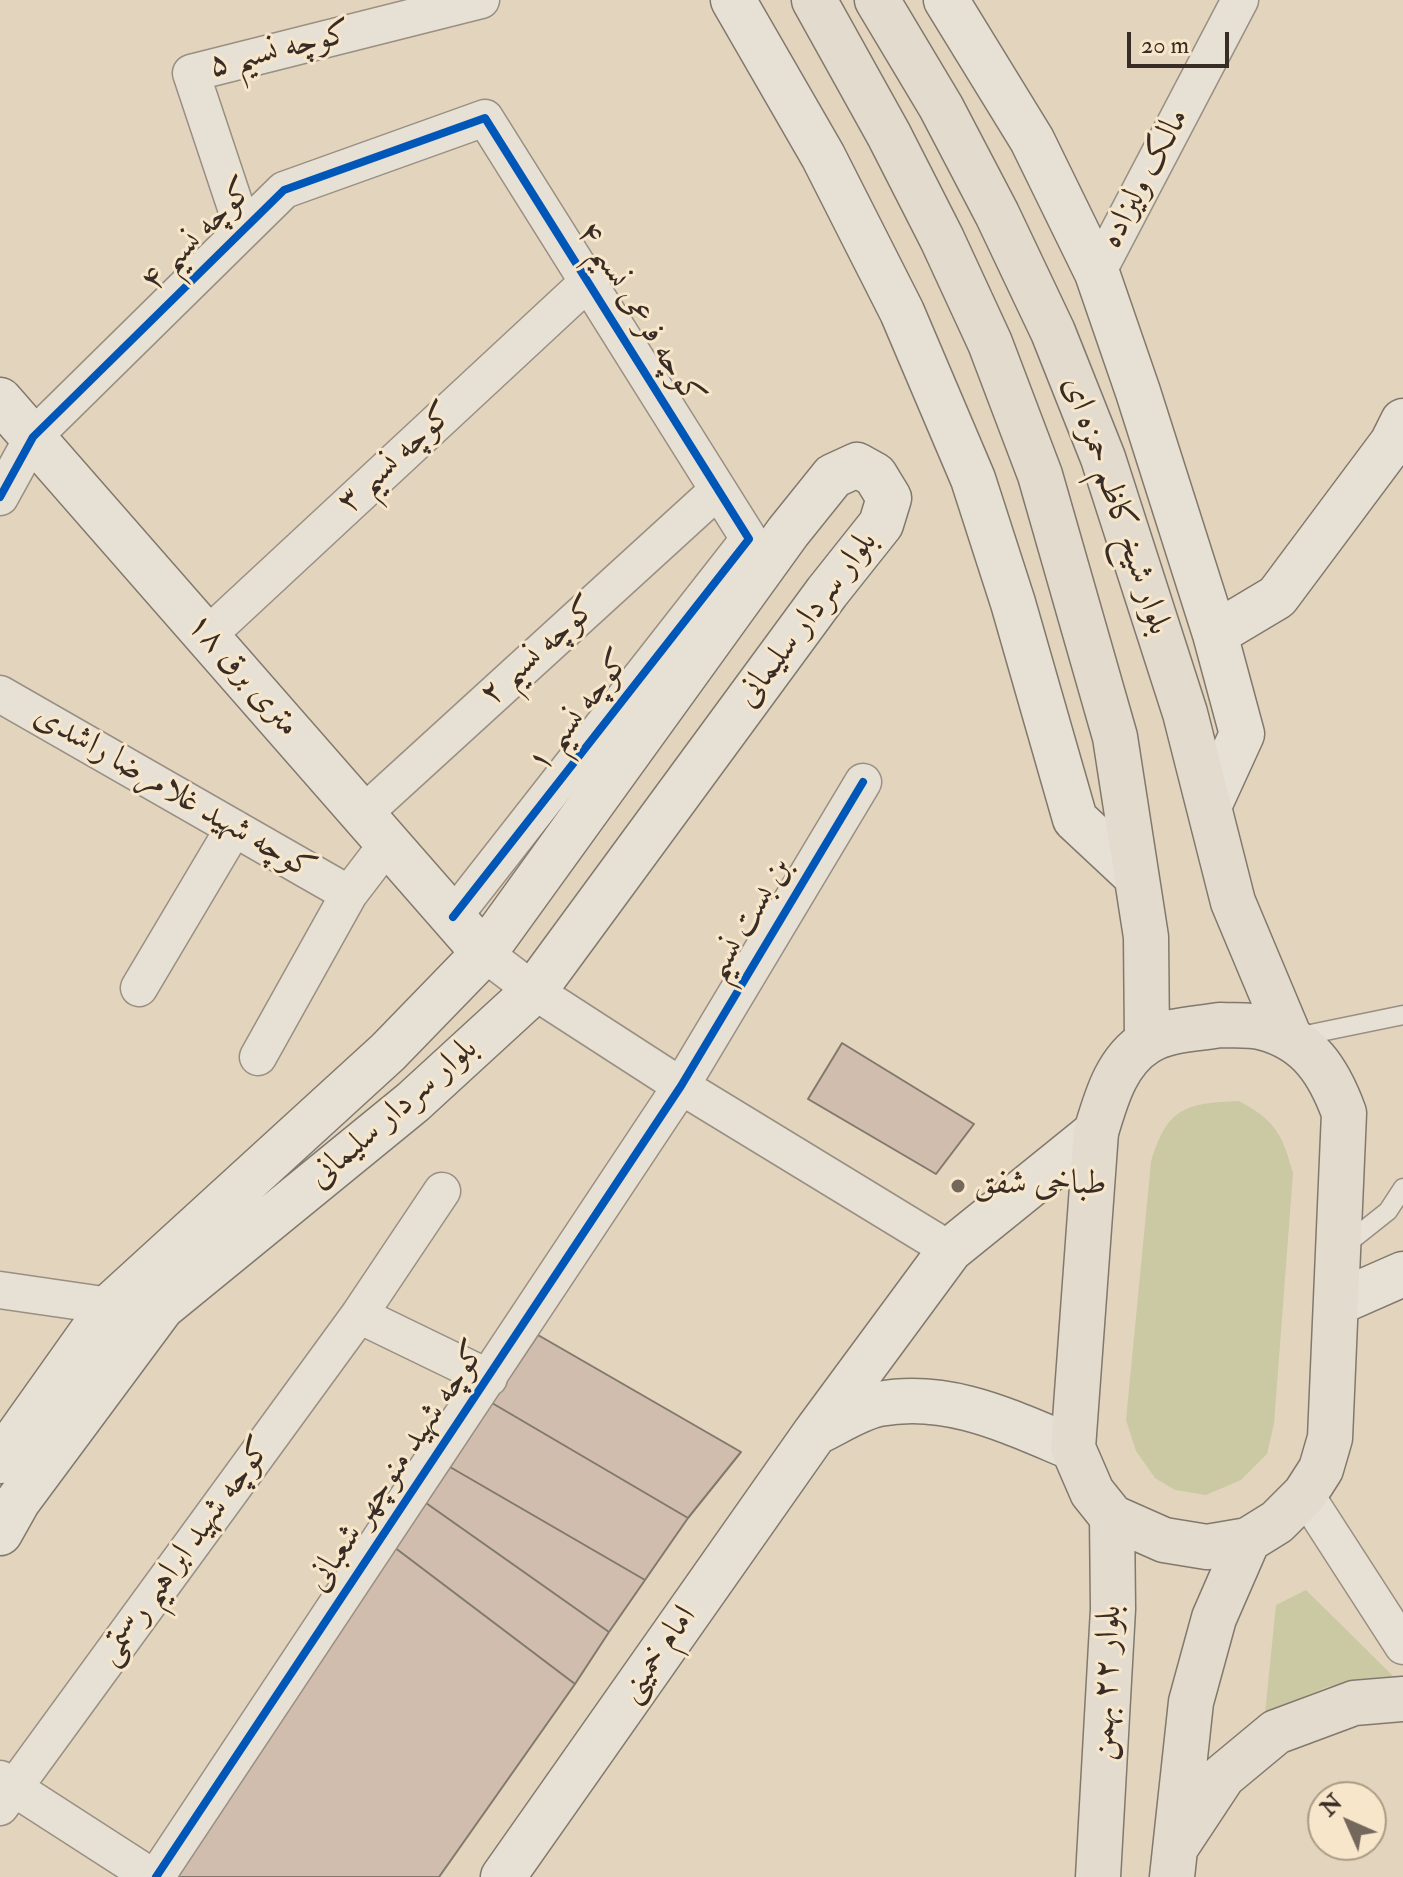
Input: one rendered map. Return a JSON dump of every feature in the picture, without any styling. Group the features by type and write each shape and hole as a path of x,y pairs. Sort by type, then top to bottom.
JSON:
{"main road":[{"path":"733,0 823,156 902,312 973,479 1075,819 1136,876"},
{"name":"بلوار شیخ کاظم حمزه ای","path":"814,0 942,239 990,343 1034,460 1115,737 1146,937 1147,1041"},
{"name":"بلوار شیخ کاظم حمزه ای","path":"877,0 941,107 997,214 1053,332 1103,458 1185,713 1233,902 1290,1038"},
{"path":"946,0 1032,140 1097,273 1215,634 1242,734 1210,804"},
{"name":"۱۸ متری برق","path":"0,400 484,953"},
{"path":"1215,634 1277,597 1392,443 1403,421"},
{"name":"بلوار سردار سلیمانی","path":"0,1461 110,1306 388,1052 484,953 778,545 833,476 857,465 875,475 889,498 881,524 827,592 534,991 413,1102 162,1307 18,1501 0,1533"},
{"path":"1220,1025 1262,1027 1290,1038 1314,1058 1333,1082 1344,1113 1330,1438 1321,1469 1305,1494 1277,1522 1248,1540 1207,1547 1164,1540 1112,1517 1092,1492 1073,1448 1096,1132 1110,1087 1126,1062 1147,1041 1180,1031 1220,1025"},
{"name":"امام خمینی","path":"503,1877 815,1433 950,1250 1096,1132"},
{"path":"1337,1303 1403,1274"},
{"path":"815,1433 876,1405 929,1400 980,1410 1073,1448"},
{"name":"بلوار ۲۲ بهمن","path":"1092,1867 1113,1609 1112,1517"},
{"path":"1181,1868 1191,1702 1214,1618 1248,1540"},
{"path":"1181,1868 1223,1776 1276,1732 1354,1703 1403,1699"}],"street":[{"name":"کوچه نسیم ۵","path":"243,229 191,73 481,0"},
{"name":"مالک ولیزاده","path":"1097,273 1240,0"},
{"name":"کوچه نسیم ۴","path":"0,497 33,437 284,190 485,118"},
{"name":"کوچه فرعی نسیم ۴","path":"485,118 749,539"},
{"name":"کوچه نسیم ۳","path":"207,636 588,282"},
{"name":"کوچه نسیم ۲","path":"258,1057 349,894 375,828 718,490"},
{"name":"کوچه نسیم ۱","path":"453,917 749,539"},
{"name":"کوچه شهید غلامرضا راشدی","path":"0,694 349,894"},
{"name":"بن بست نسیم","path":"681,1086 863,782"},
{"path":"139,988 234,828"},
{"path":"484,953 534,991 681,1086 950,1250"},
{"name":"کوچه شهید منوچهر شعبانی","path":"154,1877 681,1086"},
{"name":"کوچه شهید ابراهیم رستمی","path":"5,1792 359,1315 442,1191"},
{"path":"0,1290 110,1306"},
{"path":"359,1315 489,1378"},
{"path":"1305,1494 1403,1646"},
{"path":"5,1792 109,1865 154,1877"}],"lane":[{"path":"1290,1038 1403,1015"},
{"path":"1339,1250 1388,1211 1403,1188"}],"green space":[{"path":"1239,1101 1262,1115 1276,1130 1293,1173 1274,1424 1267,1454 1241,1480 1206,1495 1175,1490 1155,1478 1136,1451 1126,1420 1151,1162 1157,1144 1172,1119 1181,1112 1205,1104"},
{"path":"1306,1590 1394,1677 1327,1687 1265,1713 1276,1605"}],"building":[{"path":"842,1043 974,1124 936,1174 808,1099"},
{"path":"538,1335 741,1452 688,1518 492,1403"},
{"path":"492,1403 688,1518 645,1580 450,1467"},
{"path":"450,1467 645,1580 609,1632 426,1503"},
{"path":"426,1503 609,1632 575,1684 394,1547"},
{"path":"394,1547 575,1684 439,1877 176,1877"}],"cycle path":[{"path":"0,497 33,437 284,190 485,118 749,539 453,917"},
{"path":"156,1877 681,1086 863,782"}],"place":[{"name":"طباخی شفق","path":"958,1186"}]}
